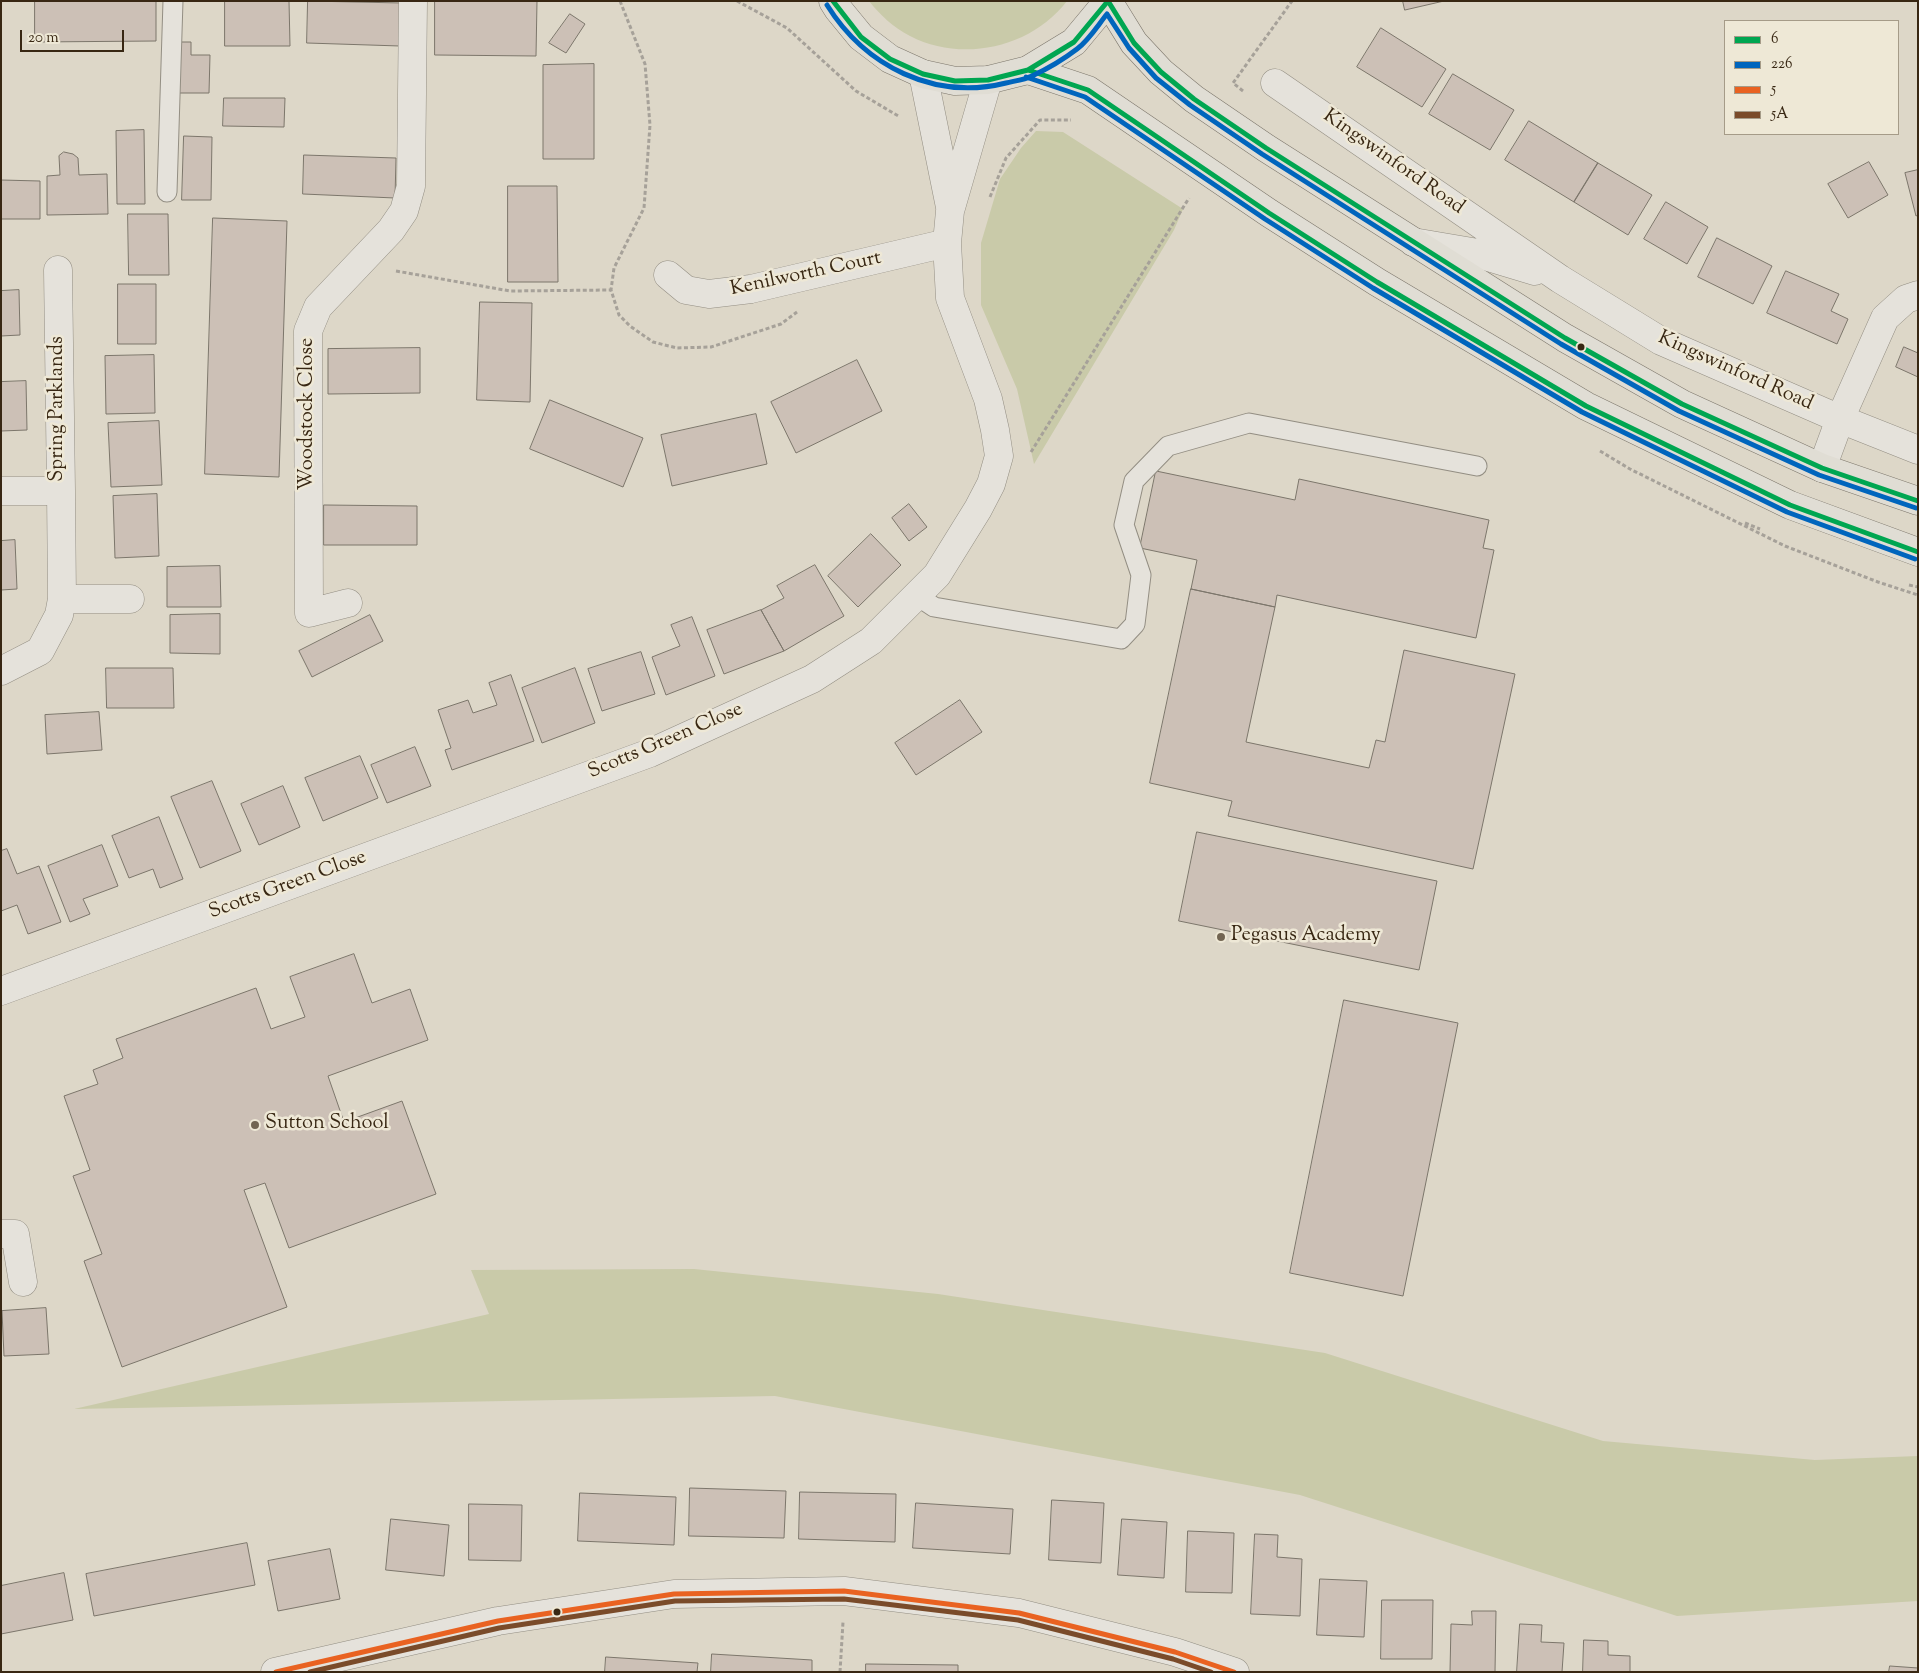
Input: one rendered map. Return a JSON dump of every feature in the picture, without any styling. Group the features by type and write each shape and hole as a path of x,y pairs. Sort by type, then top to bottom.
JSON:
{"main road":[{"path":"833,1 838,10 861,37 890,59 923,74 955,81 988,80 1028,70 1074,42 1108,1"},
{"name":"Kingswinford Road","path":"1108,1 1134,43 1161,72 1194,99 1266,148 1565,338 1682,404 1822,468 1918,501"},
{"path":"1028,70 1088,90 1269,213 1377,282 1586,406 1790,505 1918,552"}],"street":[{"name":"Woodstock Close","path":"348,603 309,613 308,331 318,307 391,230 404,210 411,186 413,1"},
{"name":"Scotts Green Close","path":"923,74 950,211"},
{"name":"Scotts Green Close","path":"1,992 650,753 812,679 871,641 937,575 978,509 991,484 999,456 988,398 950,298 947,243 950,211 988,80"},
{"name":"Kingswinford Road","path":"1275,83 1560,279 1661,341 1840,419 1918,450"},
{"name":"Kingswinford Road","path":"1413,242 1472,252 1560,279"},
{"name":"Kenilworth Court","path":"668,276 686,290 709,294 751,289 947,243"},
{"name":"Spring Parklands","path":"1,491 61,490 58,270"},
{"path":"1822,468 1840,419 1885,318 1906,299 1918,295"},
{"path":"1,671 40,651 59,615 62,599 61,490"},
{"path":"62,599 130,599"},
{"path":"1,1234 15,1234 23,1282"},
{"path":"275,1672 498,1621 664,1595 844,1591 1019,1613 1174,1652 1235,1672"}],"lane":[{"path":"167,192 173,1"},
{"path":"916,596 934,607 1121,639 1135,624 1141,575 1124,525 1134,481 1168,446 1249,423 1477,466"}],"path":[{"path":"620,1 645,64 650,125 644,208 614,268 611,290 619,315 630,326 653,342 677,348 720,344 781,324 800,310"},
{"path":"737,1 787,28 856,91 905,121"},
{"path":"950,211 988,202 1006,158 1040,120 1074,120"},
{"path":"1027,459 1189,198 1182,192"},
{"path":"359,264 510,291 611,290"},
{"path":"1734,520 1785,546 1878,582 1918,595"},
{"path":"840,1672 844,1591"}],"green space":[{"path":"869,1 1067,1 1052,17 1035,30 1015,40 973,49 951,49 930,44 898,29"},
{"path":"1036,131 1063,132 1183,209 1174,230 1034,464 1017,389 981,305 981,243 1000,179 1021,148"},
{"path":"694,1269 938,1294 1325,1353 1603,1441 1815,1460 1918,1456 1918,1601 1677,1616 1300,1495 775,1396 74,1409 489,1314 471,1270"}],"building":[{"path":"35,1 156,1 156,41 35,42"},
{"path":"225,1 289,1 290,46 225,46"},
{"path":"308,1 402,3 400,46 307,43"},
{"path":"435,1 537,1 536,56 435,55"},
{"path":"1403,1 1444,1 1405,10"},
{"path":"570,14 585,24 566,53 549,43"},
{"path":"1381,28 1446,69 1422,107 1357,67"},
{"path":"174,42 191,42 191,55 210,55 209,93 173,93"},
{"path":"594,64 594,159 543,159 543,65"},
{"path":"1453,74 1514,110 1490,150 1429,114"},
{"path":"224,98 285,98 284,127 223,126"},
{"path":"1529,121 1598,163 1574,202 1505,160"},
{"path":"144,130 145,204 117,204 116,131"},
{"path":"184,136 212,137 211,200 182,200"},
{"path":"64,152 73,154 78,158 79,175 107,174 108,214 47,215 47,176 60,175 59,156"},
{"path":"304,155 396,158 395,198 303,194"},
{"path":"1869,162 1888,195 1848,218 1828,184"},
{"path":"1598,163 1652,195 1628,235 1574,202"},
{"path":"1918,170 1918,215 1916,216 1905,173"},
{"path":"1,180 40,181 40,219 1,219"},
{"path":"508,186 557,186 558,282 508,282"},
{"path":"1666,202 1708,227 1687,264 1644,239"},
{"path":"128,214 168,214 169,275 129,275"},
{"path":"213,218 287,221 279,477 205,474"},
{"path":"1717,238 1772,266 1753,304 1698,277"},
{"path":"1786,271 1839,294 1831,311 1848,319 1837,344 1767,313"},
{"path":"118,284 156,284 156,344 118,344"},
{"path":"19,290 20,335 1,336 1,291"},
{"path":"480,302 532,303 530,402 477,400"},
{"path":"1904,347 1918,353 1918,377 1896,367"},
{"path":"420,348 420,393 328,394 328,349"},
{"path":"154,355 155,413 106,414 105,356"},
{"path":"857,360 882,411 796,453 771,402"},
{"path":"26,381 27,430 1,431 1,382"},
{"path":"550,400 643,438 623,487 530,449"},
{"path":"756,414 767,464 672,486 661,435"},
{"path":"159,421 162,485 111,487 108,423"},
{"path":"1156,471 1295,500 1299,479 1489,520 1483,548 1494,550 1476,638 1277,595 1275,607 1191,589 1197,560 1140,548"},
{"path":"157,494 159,556 115,558 113,496"},
{"path":"909,504 927,527 909,541 892,518"},
{"path":"324,505 417,506 417,545 324,545"},
{"path":"871,534 901,565 858,607 828,576"},
{"path":"15,540 17,589 1,590 1,541"},
{"path":"815,565 844,616 784,651 761,610 784,598 777,586"},
{"path":"220,566 221,607 167,607 167,567"},
{"path":"1191,589 1275,607 1246,742 1369,768 1376,740 1385,742 1404,650 1515,674 1473,869 1228,816 1232,801 1150,783"},
{"path":"761,610 784,651 724,674 707,630"},
{"path":"220,614 220,654 170,653 170,615"},
{"path":"370,615 383,641 312,677 299,651"},
{"path":"692,617 715,676 666,695 652,657 680,646 671,625"},
{"path":"641,652 655,694 602,711 588,669"},
{"path":"106,668 173,668 174,708 107,708"},
{"path":"575,668 595,723 542,743 522,688"},
{"path":"511,675 534,741 452,770 445,750 451,748 438,710 468,700 473,713 497,705 489,683"},
{"path":"960,700 982,732 916,775 895,743"},
{"path":"99,712 102,750 47,754 45,715"},
{"path":"415,747 431,786 387,803 371,765"},
{"path":"360,756 378,798 323,821 305,778"},
{"path":"212,781 241,851 200,868 171,797"},
{"path":"283,786 300,827 259,845 241,804"},
{"path":"159,817 183,879 160,888 153,869 129,878 112,836"},
{"path":"1197,832 1437,881 1419,970 1179,921"},
{"path":"102,845 118,886 83,899 90,914 70,922 48,866"},
{"path":"7,849 17,874 39,866 61,922 28,934 17,905 1,911 1,851"},
{"path":"354,954 372,1003 410,989 428,1040 328,1076 344,1122 402,1101 436,1194 289,1248 265,1183 244,1190 287,1307 122,1367 84,1261 102,1254 73,1176 90,1170 64,1096 98,1084 93,1070 123,1058 116,1039 256,988 271,1029 305,1017 290,977"},
{"path":"1344,1000 1458,1023 1403,1296 1290,1273"},
{"path":"46,1308 49,1354 4,1356 2,1311"},
{"path":"690,1488 786,1491 784,1538 689,1536"},
{"path":"800,1492 896,1494 895,1542 799,1539"},
{"path":"580,1493 676,1497 674,1545 578,1541"},
{"path":"1052,1500 1104,1503 1101,1563 1049,1560"},
{"path":"916,1503 1013,1509 1010,1554 913,1548"},
{"path":"469,1504 522,1505 521,1561 469,1560"},
{"path":"391,1519 449,1525 444,1576 386,1570"},
{"path":"1122,1519 1167,1522 1164,1578 1118,1575"},
{"path":"1188,1531 1234,1533 1232,1593 1186,1592"},
{"path":"1255,1534 1278,1535 1277,1557 1302,1559 1300,1616 1251,1614"},
{"path":"247,1543 255,1585 94,1616 86,1574"},
{"path":"330,1549 340,1599 278,1611 268,1561"},
{"path":"64,1573 73,1620 1,1634 1,1586"},
{"path":"1320,1579 1367,1581 1364,1637 1317,1635"},
{"path":"1382,1600 1433,1600 1432,1659 1381,1659"},
{"path":"1472,1611 1496,1611 1495,1672 1450,1672 1451,1624 1472,1625"},
{"path":"1520,1624 1542,1625 1541,1642 1564,1643 1562,1672 1517,1672"},
{"path":"1584,1640 1608,1641 1608,1655 1630,1656 1630,1672 1583,1672"},
{"path":"712,1654 812,1660 812,1672 711,1672"},
{"path":"606,1657 698,1663 697,1672 605,1672"},
{"path":"866,1664 958,1665 958,1672 866,1672"},
{"path":"1890,1666 1918,1668 1918,1672 1889,1672"}],"transit line":[{"name":"6","path":"833,1 861,37 890,59 923,74 955,81 988,80 1028,70 1074,42 1108,1"},
{"name":"6","path":"1108,1 1134,43 1161,72 1194,99 1266,148 1565,338 1682,404 1822,468 1918,501"},
{"name":"226","path":"827,5 843,27 881,61 904,74 928,82 953,87 979,87 1006,83 1032,76 1055,64 1077,49 1107,14 1129,48 1156,78 1190,105 1262,154 1561,344 1679,411 1819,475 1916,508"},
{"name":"6","path":"1028,70 1088,90 1269,213 1377,282 1586,406 1790,505 1918,552"},
{"name":"226","path":"1026,77 1085,97 1265,219 1373,288 1582,412 1787,512 1915,559"},
{"name":"5","path":"276,1672 498,1621 674,1594 844,1591 1019,1613 1175,1652 1234,1672"},
{"name":"5A","path":"310,1672 499,1628 675,1601 844,1599 1018,1620 1173,1659 1211,1672"}],"place":[{"name":"Pegasus Academy","path":"1221,937"},
{"name":"Sutton School","path":"255,1125"}]}
